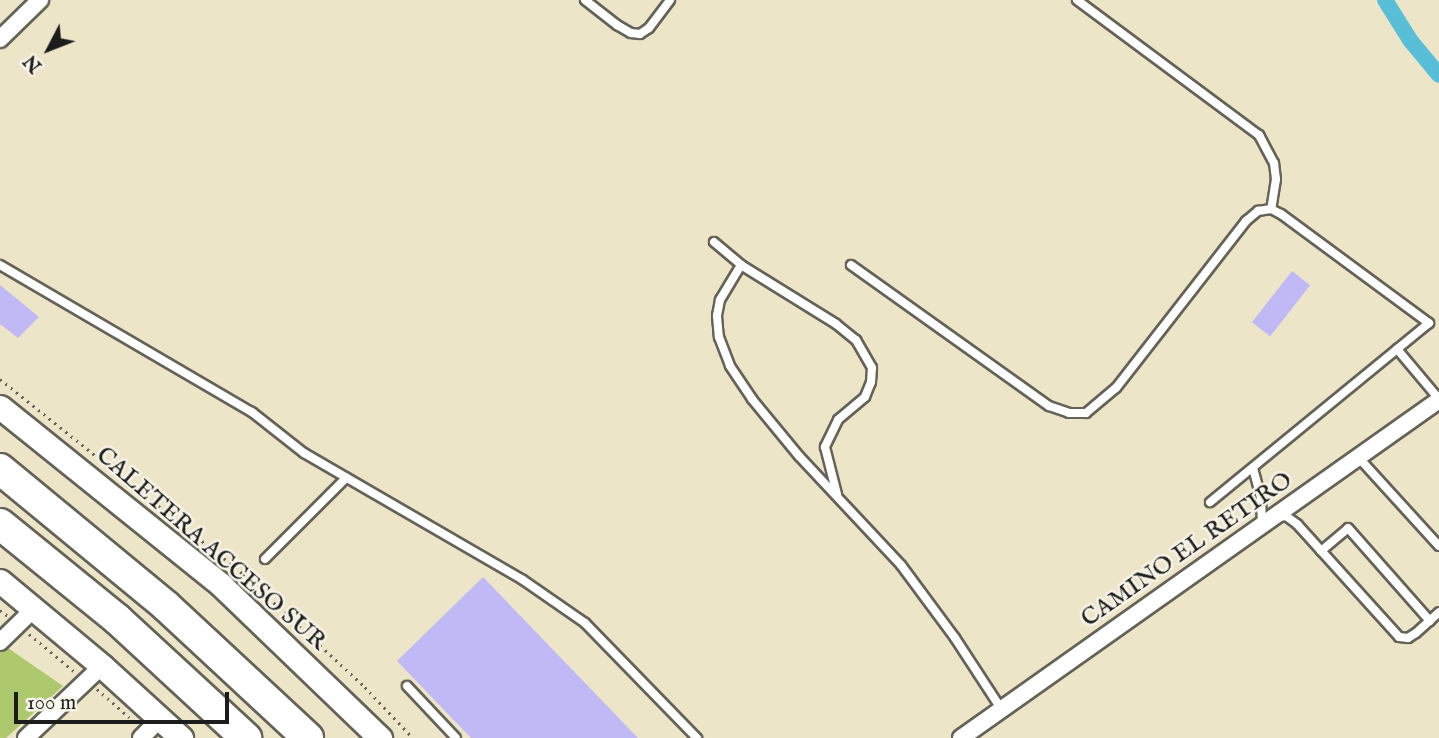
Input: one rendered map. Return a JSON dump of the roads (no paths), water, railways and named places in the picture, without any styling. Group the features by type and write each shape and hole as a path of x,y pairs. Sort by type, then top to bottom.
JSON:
{"highway":[{"path":"0,470 166,606 308,738"},
{"path":"0,524 117,620 246,738"}],"main road":[{"name":"CALETERA ACCESO SUR","path":"0,407 221,585 380,738"},
{"path":"0,581 102,666 181,738"}],"street":[{"path":"0,39 40,0"},
{"name":"CAMINO EL RETIRO","path":"961,738 1439,400"},
{"path":"0,642 34,608"},
{"path":"26,738 102,666"},
{"path":"141,738 161,718"}],"lane":[{"path":"585,0 617,25 631,33 640,34 649,28 670,0"},
{"path":"1077,0 1259,135 1275,163 1276,178 1271,209"},
{"path":"851,265 1049,406 1069,413 1086,413 1116,388 1246,221 1258,211 1271,209 1429,324 1210,502"},
{"path":"714,242 741,265 856,340 872,368 871,382 865,397 838,420 825,447 838,497"},
{"path":"0,265 253,412 289,443 523,580 585,623 698,738"},
{"path":"741,265 720,300 717,316 719,337 730,366 760,409 901,565 955,638 1002,710"},
{"path":"1397,349 1439,400"},
{"path":"1358,457 1439,546"},
{"path":"1253,467 1266,522 1286,516 1399,637 1408,638 1439,612"},
{"path":"265,559 346,478"},
{"path":"1321,551 1348,528 1430,621"},
{"path":"407,686 456,738"}],"waterway":[{"path":"1385,0 1410,40 1439,75"}]}
